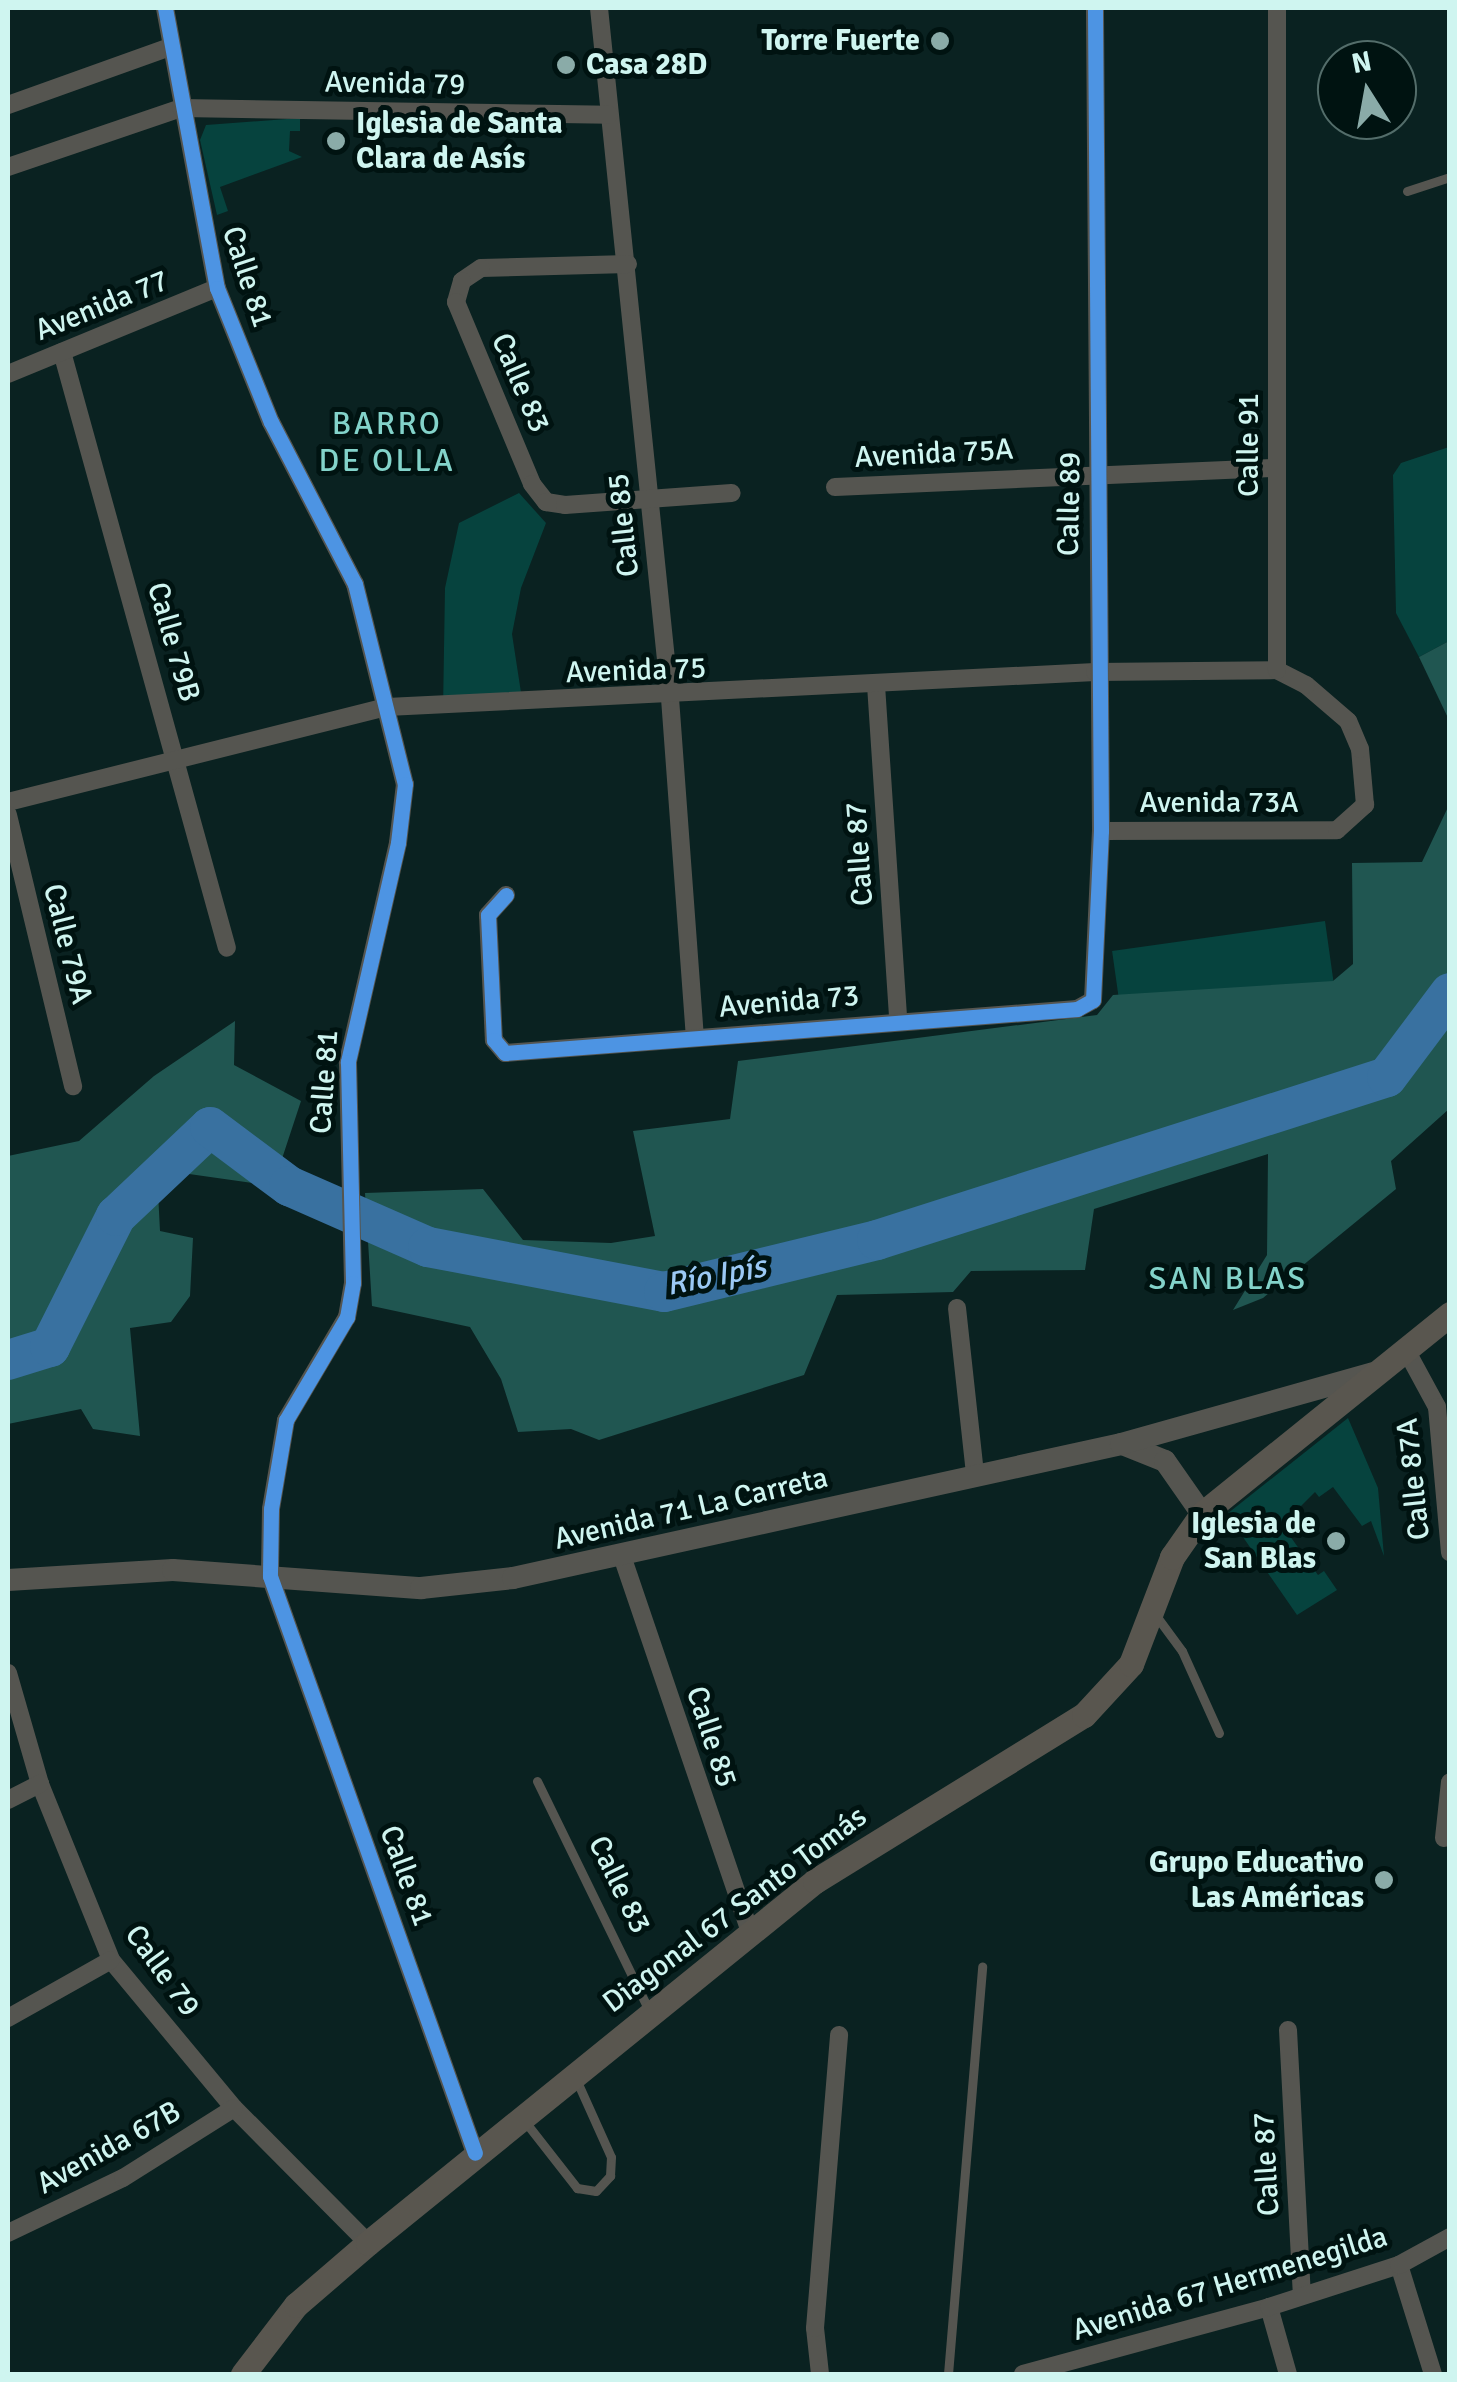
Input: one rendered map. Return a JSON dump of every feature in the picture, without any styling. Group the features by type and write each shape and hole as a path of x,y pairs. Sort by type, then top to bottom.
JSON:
{"main road":[{"name":"Diagonal 67 Santo Tomás","path":"243,2374 296,2305 368,2243 475,2154 529,2126 579,2086 650,2014 846,1858 1084,1715 1130,1664 1172,1557 1202,1514 1450,1314"}],"street":[{"name":"Calle 81","path":"165,8 217,288 271,422 355,584 405,784 398,843 348,1062 352,1283 347,1317 286,1420 270,1509 270,1576 475,2154"},
{"name":"Calle 85","path":"599,8 670,698 695,1038"},
{"name":"Calle 89","path":"1093,1000 1101,831 1096,672 1095,8"},
{"name":"Calle 91","path":"1276,8 1277,670"},
{"path":"8,105 170,47"},
{"name":"Avenida 79","path":"8,167 181,108 609,115"},
{"name":"Calle 83","path":"628,264 480,268 462,281 456,302 546,502 648,498"},
{"name":"Avenida 77","path":"8,374 217,288"},
{"name":"Calle 79B","path":"62,352 228,948"},
{"name":"Avenida 75A","path":"835,487 1098,472 1277,468"},
{"path":"648,498 732,493"},
{"name":"Avenida 75","path":"8,802 387,707 670,698 1096,672 1277,670"},
{"name":"Avenida 73A","path":"1101,831 1337,830 1365,805 1360,749 1337,709 1277,670"},
{"name":"Calle 87","path":"876,684 898,1020"},
{"name":"Calle 79A","path":"8,814 73,1086"},
{"name":"Avenida 73","path":"506,895 488,915 494,1040 505,1053 898,1020 1076,1010 1093,1000"},
{"path":"957,1308 975,1476"},
{"name":"Calle 87A","path":"1405,1348 1437,1407 1450,1552"},
{"name":"Avenida 71 La Carreta","path":"8,1580 173,1570 421,1588 622,1556 1122,1444 1373,1373"},
{"path":"1122,1444 1165,1461 1202,1514"},
{"name":"Calle 85","path":"622,1556 750,1934"},
{"name":"Calle 79","path":"8,1674 40,1784 112,1960 234,2108 368,2243"},
{"path":"1444,1838 1450,1782"},
{"path":"8,1800 40,1784"},
{"path":"8,2018 112,1960"},
{"name":"Calle 87","path":"1288,2030 1302,2295"},
{"path":"820,2374 815,2328 839,2035"},
{"name":"Avenida 67B","path":"8,2233 123,2178 234,2108"},
{"name":"Avenida 67 Hermenegilda","path":"1022,2374 1269,2306 1399,2264 1450,2237"},
{"path":"1399,2264 1433,2374"},
{"path":"1269,2306 1288,2374"}],"lane":[{"path":"1407,192 1450,177"},
{"path":"1152,1610 1182,1651 1219,1733"},
{"name":"Calle 83","path":"537,1781 650,2014"},
{"path":"948,2374 982,1966"},
{"path":"529,2126 577,2188 596,2191 610,2176 611,2156 579,2086"}],"green space":[{"path":"300,118 300,131 290,131 289,151 302,157 220,187 228,211 217,215 200,140 206,125"},
{"path":"1449,447 1449,641 1419,657 1396,613 1393,475 1401,463"},
{"path":"519,493 546,523 521,588 512,634 522,699 443,710 445,588 459,523"},
{"path":"1449,641 1449,720 1419,657"},
{"path":"1449,805 1449,1109 1391,1161 1396,1189 1263,1298 1233,1310 1267,1255 1268,1154 1094,1209 1085,1270 971,1271 953,1292 837,1295 804,1375 599,1440 571,1429 518,1432 501,1379 470,1327 372,1306 365,1193 483,1189 523,1240 611,1243 655,1236 633,1131 730,1119 738,1061 1097,1015 1113,995 1333,981 1353,964 1352,863 1422,862"},
{"path":"1325,921 1333,981 1121,1011 1112,951"},
{"path":"235,1021 234,1065 301,1101 273,1186 175,1172 158,1192 160,1231 193,1238 190,1296 171,1322 130,1328 140,1436 93,1429 81,1409 8,1424 8,1156 79,1141 154,1076"},
{"path":"1348,1418 1378,1488 1384,1556 1371,1521 1362,1526 1333,1487 1319,1497 1315,1492 1282,1525 1318,1575 1324,1571 1337,1590 1297,1615 1227,1514"}],"waterway":[{"name":"Río Ipís","path":"8,1360 50,1347 116,1216 210,1127 289,1186 428,1247 664,1292 877,1240 1387,1077 1450,993"}],"cycle path":[{"path":"165,8 217,288 271,422 355,584 405,784 398,843 348,1062 353,1283 347,1317 286,1420 271,1509 270,1576 475,2153"},
{"path":"506,895 488,915 494,1040 505,1053 1077,1009 1093,1000 1101,831 1095,8"}],"place":[{"name":"Torre Fuerte","path":"940,41"},
{"name":"Casa 28D","path":"566,65"},
{"name":"Iglesia de Santa Clara de Asís","path":"336,141"},
{"name":"Iglesia de San Blas","path":"1336,1541"},
{"name":"Grupo Educativo Las Américas","path":"1384,1880"}],"district":[{"name":"BARRO DE OLLA","path":"387,444"},
{"name":"SAN BLAS","path":"1228,1279"}]}
